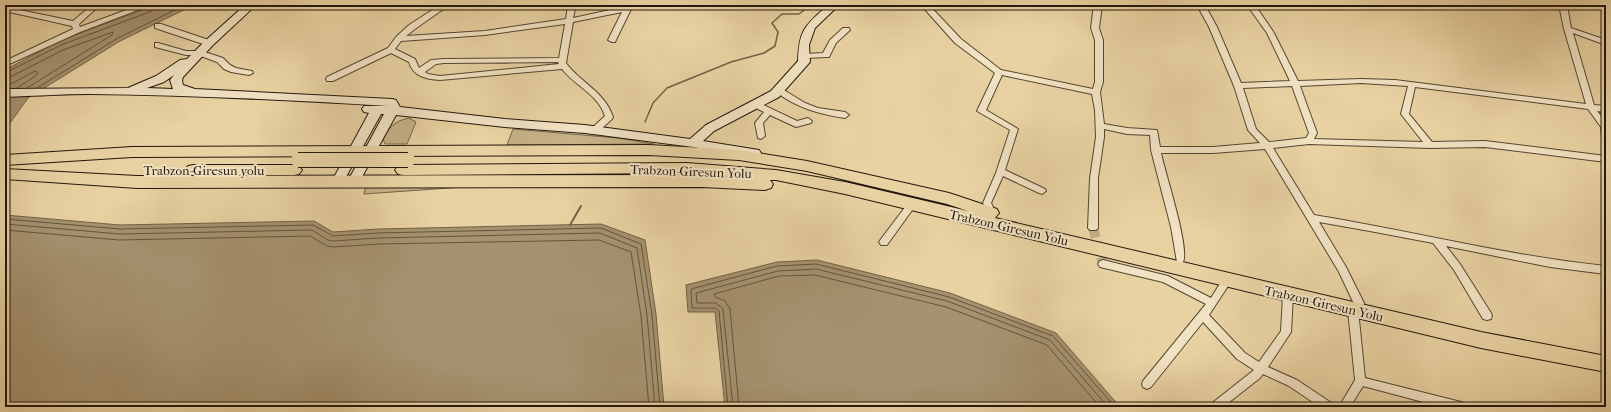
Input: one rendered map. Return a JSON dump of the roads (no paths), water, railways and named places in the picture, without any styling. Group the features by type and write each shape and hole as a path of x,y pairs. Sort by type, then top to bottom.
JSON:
{"highway":[{"path":"5,161 132,152 684,151 739,155 807,166 916,198 949,199 991,213"},
{"name":"Trabzon-Giresun Yolu","path":"406,165 688,160 780,168 825,175 991,213 1180,259 1481,340 1606,364"},
{"path":"5,161 296,165"},
{"name":"Trabzon-Giresun yolu","path":"5,173 296,165 406,165"},
{"name":"Trabzon-Giresun Yolu","path":"406,165 694,169 776,175 845,188 916,198 1288,295 1606,355"},
{"path":"5,173 138,182 702,181 845,188"}],"main road":[{"path":"152,95 251,5"},
{"path":"693,143 710,128 775,94 804,62 804,45 810,27 834,5"},
{"path":"120,91 133,89 152,82 193,58"},
{"path":"193,58 179,75 176,84 180,89 198,93"},
{"path":"5,93 120,91 152,95 376,110 392,107"},
{"path":"41,93 97,98 198,93 293,96 392,107 505,123 590,130 693,143 813,164 916,198"},
{"path":"354,181 392,107"},
{"path":"338,181 376,110"}],"street":[{"path":"76,27 96,5"},
{"path":"5,64 76,27 147,5"},
{"path":"330,79 391,50 399,39 444,5"},
{"path":"562,63 572,5"},
{"path":"925,5 958,41 999,72 1096,92"},
{"path":"1093,228 1094,178 1100,137 1099,110 1096,92 1099,82 1099,40 1095,28 1098,5"},
{"path":"1201,5 1213,27 1238,86 1252,130 1267,145 1343,270 1356,307 1360,381 1344,407"},
{"path":"1251,5 1270,32 1295,85 1313,133 1309,141"},
{"path":"1563,5 1568,29 1592,108 1605,127 1606,137"},
{"path":"399,39 485,34 596,16 628,7"},
{"path":"612,40 628,7"},
{"path":"5,9 76,27"},
{"path":"158,26 209,43"},
{"path":"1568,29 1606,43"},
{"path":"804,56 826,55 833,42 846,30"},
{"path":"158,45 186,53 193,58 220,60 227,67 249,73"},
{"path":"391,50 412,61 414,68 419,72 426,76 440,78 562,63"},
{"path":"419,72 434,62 444,61 562,63 602,101 608,111 609,117 590,130"},
{"path":"991,213 987,203 1000,171 1014,129 981,111 999,72"},
{"path":"1238,86 1295,85 1361,81 1412,84 1606,109"},
{"path":"1412,84 1405,114 1430,145"},
{"path":"779,90 787,98 814,110 845,114"},
{"path":"755,104 796,124 808,121"},
{"path":"761,136 759,123 770,111"},
{"path":"1100,126 1127,131 1154,132 1155,150 1175,224 1180,259"},
{"path":"1155,150 1177,152 1223,150 1309,141 1430,145 1485,144 1606,159"},
{"path":"1000,171 1042,192"},
{"path":"884,242 916,198"},
{"path":"1312,218 1383,230 1499,254 1562,265 1606,270"},
{"path":"1436,241 1457,267 1487,316"},
{"path":"1103,264 1166,280 1213,304"},
{"path":"1147,384 1213,304 1227,280"},
{"path":"1216,407 1256,375 1286,332 1288,295"},
{"path":"1203,315 1241,356 1260,368 1293,383 1329,407"},
{"path":"1360,381 1461,407"}],"water":[{"path":"155,5 194,5 120,41 28,98 5,130 5,70 59,41"},
{"path":"5,215 120,225 314,221 333,232 378,229 601,224 645,240 656,314 664,407 5,407"},
{"path":"817,260 950,293 1056,333 1120,407 725,407 715,312 688,312 686,285 777,262"}],"waterway":[{"path":"645,122 653,103 667,88 731,62 764,53 775,46 778,32 772,23 782,14 799,14 811,5"},
{"path":"570,225 581,206"}],"tunnel":[{"path":"1093,228 1103,264"}]}
